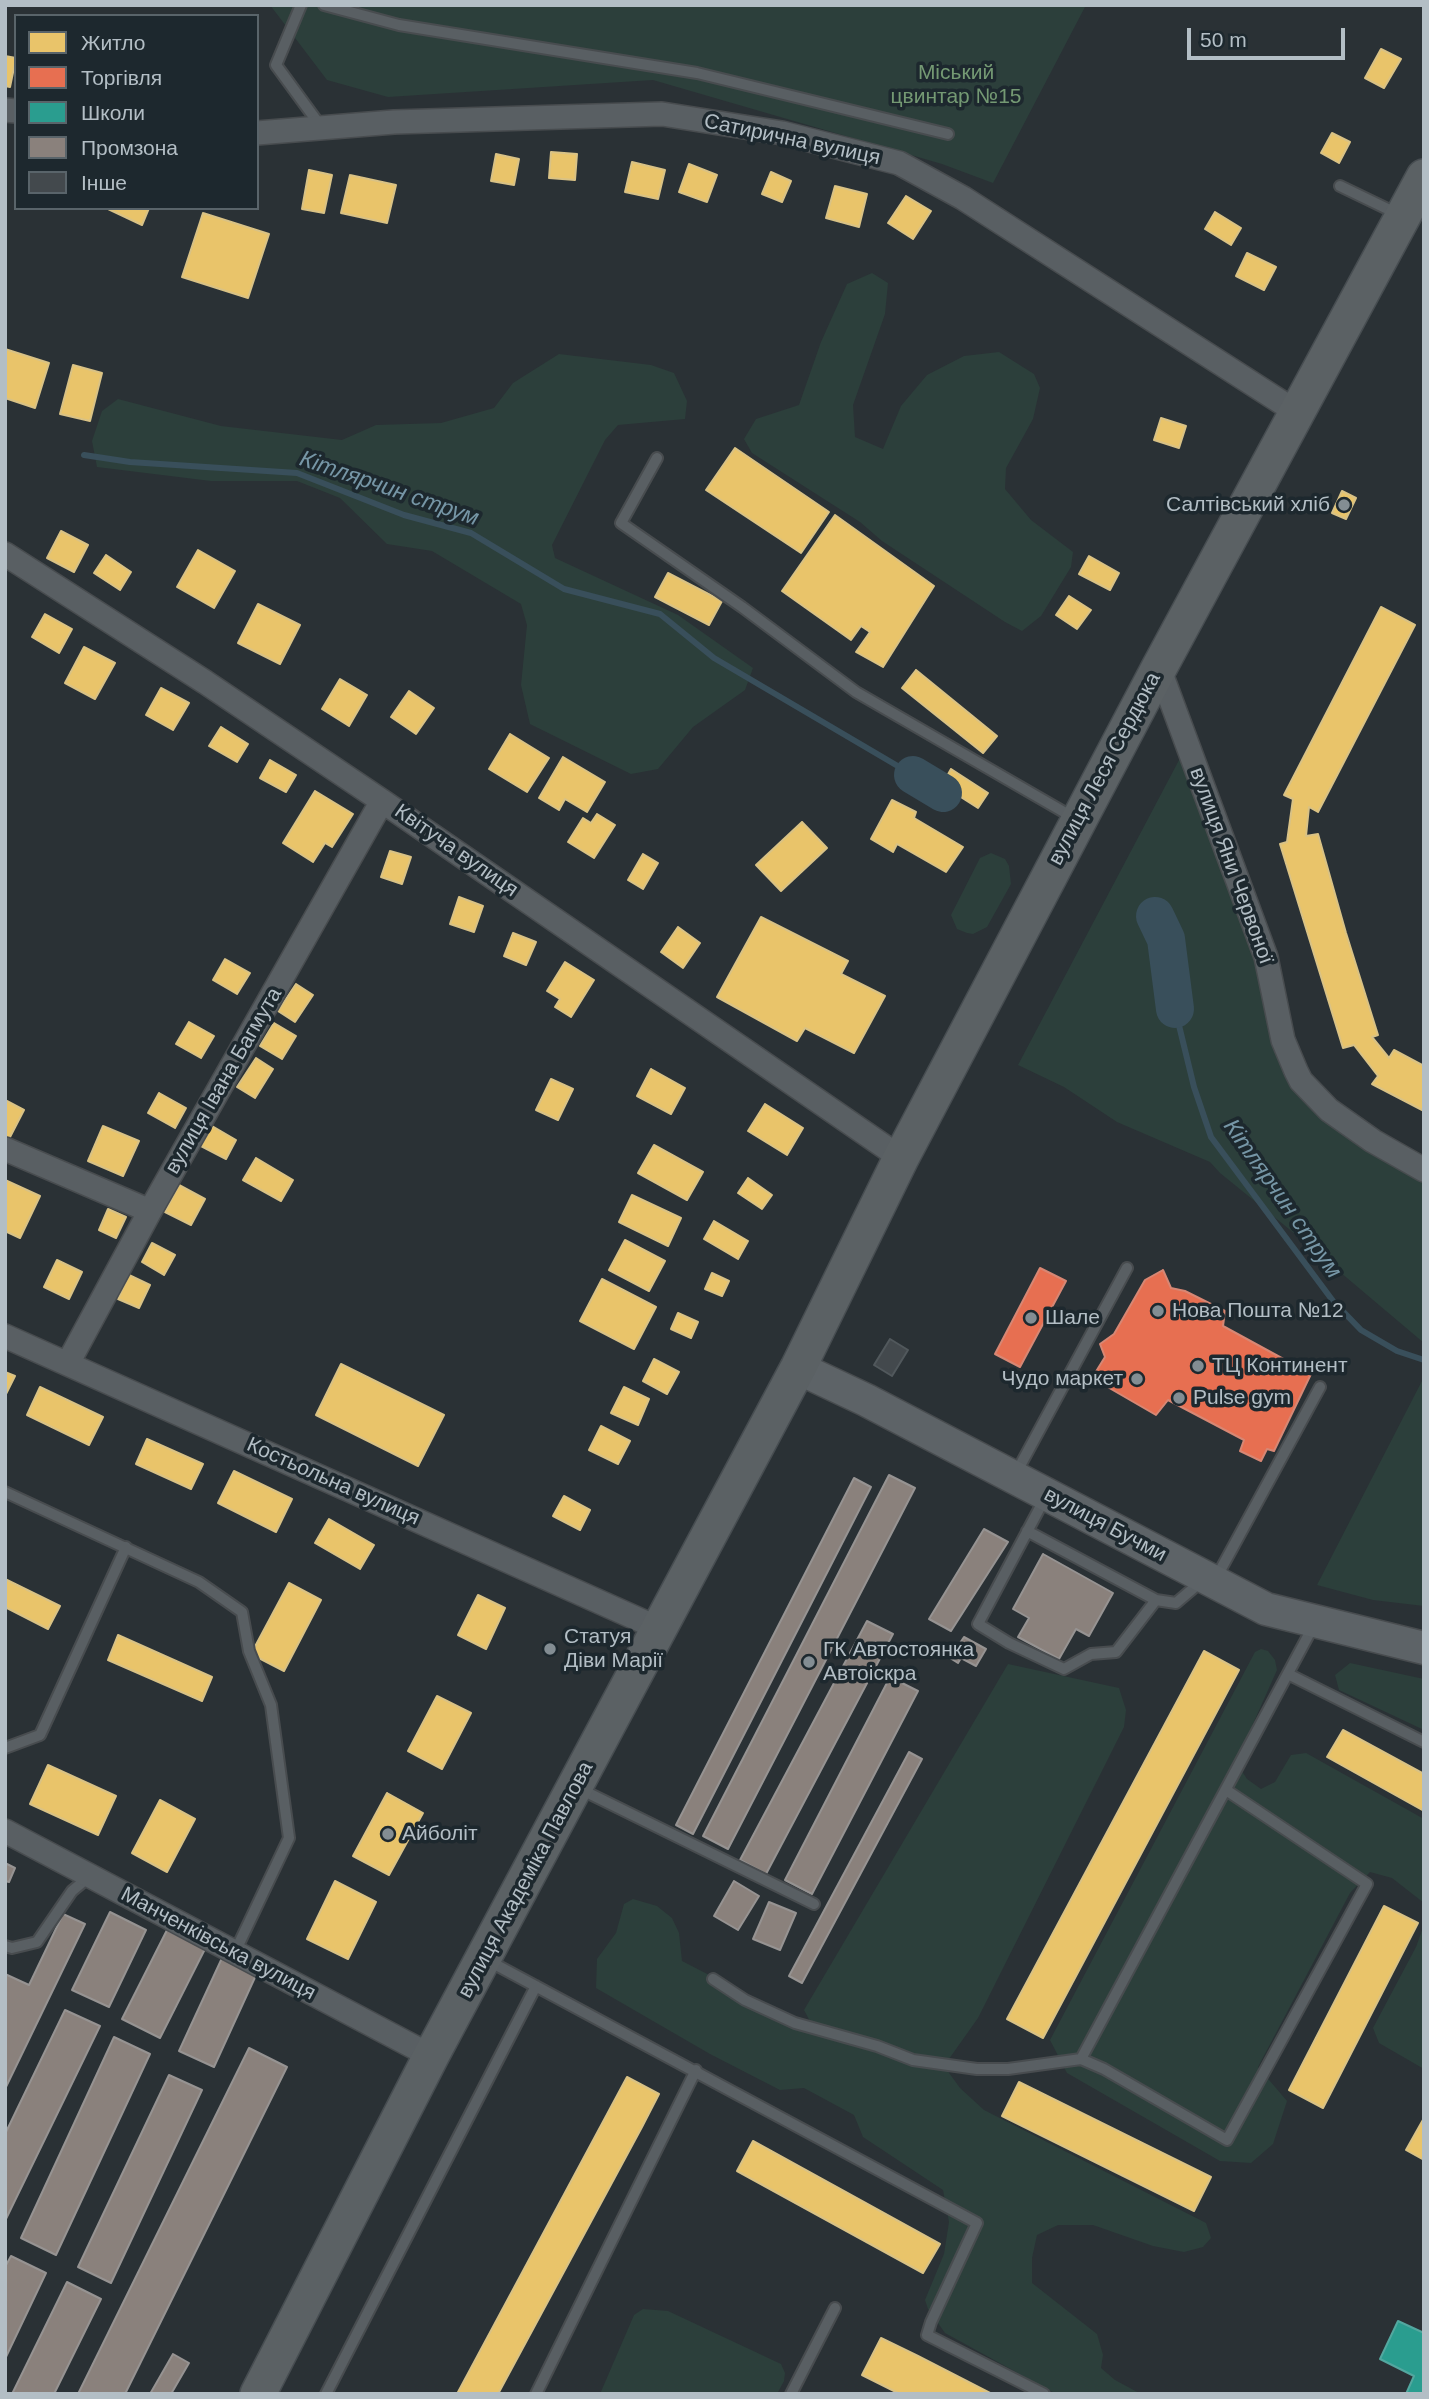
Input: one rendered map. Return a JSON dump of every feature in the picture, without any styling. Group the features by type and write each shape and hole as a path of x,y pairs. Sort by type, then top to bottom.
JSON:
{"main road":[{"name":"вулиця Леся Сердюка","path":"798,1368 901,1158 1159,668 1424,177"},
{"name":"вулиця Академіка Павлова","path":"258,2394 432,2056 798,1368"}],"street":[{"name":"Сатирична вулиця","path":"259,133 394,122 662,114 782,133 899,163 962,198 1298,413"},
{"name":"Квітуча вулиця","path":"5,554 205,682 383,801 901,1158"},
{"name":"вулиця Яни Червоної","path":"1159,668 1266,957 1283,1040 1301,1081 1329,1110 1373,1141 1424,1170"},
{"name":"вулиця Івана Багмута","path":"68,1363 150,1211 383,801"},
{"path":"5,1149 150,1211"},
{"name":"Костьольна вулиця","path":"5,1336 660,1629"},
{"name":"вулиця Бучми","path":"798,1368 866,1400 1266,1609 1424,1648"},
{"name":"Манченківська вулиця","path":"5,1831 432,2056"}],"lane":[{"path":"301,5 275,65 322,128"},
{"path":"324,5 399,25 697,73 948,134"},
{"path":"1340,186 1403,216"},
{"path":"657,458 621,523 742,607 856,692 1079,820"},
{"path":"1013,1478 1127,1268"},
{"path":"1027,1531 1156,1600 1177,1603 1210,1580 1320,1387"},
{"path":"5,1492 199,1582 242,1612 249,1651 271,1705 289,1838 235,1952"},
{"path":"1046,1495 978,1624 1009,1643 1064,1669 1091,1654 1116,1652 1156,1600"},
{"path":"5,1748 40,1735 126,1547"},
{"path":"1081,2059 1316,1621"},
{"path":"1288,1674 1424,1742"},
{"path":"576,1787 814,1904"},
{"path":"713,1979 746,2000 795,2023 877,2046 913,2060 944,2066 998,2069 1081,2059 1104,2069 1227,2140 1367,1884 1226,1790"},
{"path":"5,1946 12,1948 37,1942 72,1891 90,1876"},
{"path":"485,1959 977,2222 931,2322 928,2335 1044,2394"},
{"path":"326,2394 536,1986"},
{"path":"536,2394 696,2070"},
{"path":"790,2394 835,2308"}],"green space":[{"name":"Міський цвинтар №15","path":"270,5 1086,5 993,183 942,164 653,80 388,97 327,80"},
{"path":"872,273 888,283 885,314 853,405 855,437 883,449 901,406 927,375 964,356 999,352 1034,374 1040,388 1033,419 1006,468 1005,489 1031,520 1073,552 1071,567 1041,616 1022,631 752,453 744,439 756,419 799,405 821,342 847,284"},
{"path":"559,354 651,365 674,373 687,401 685,419 618,425 605,440 552,545 555,558 678,615 753,668 745,690 693,727 658,769 631,774 530,724 521,685 527,625 521,604 432,551 387,544 340,498 297,481 211,481 97,467 92,441 102,411 118,399 221,426 342,440 376,425 441,423 494,408 513,383"},
{"path":"1187,745 1296,1071 1424,1169 1424,1343 1210,1162 1117,1122 1064,1087 1018,1065"},
{"path":"991,853 1005,859 1009,866 1011,884 987,927 973,934 967,933 957,929 951,915 980,858"},
{"path":"1424,1377 1424,1606 1373,1600 1317,1585"},
{"path":"1261,1649 1268,1651 1275,1660 1277,1670 1236,1762 1247,1779 1261,1789 1275,1782 1291,1755 1306,1753 1424,1819 1424,1903 1392,1878 1370,1872 1350,1893 1258,2067 1287,2101 1273,2144 1251,2163 1220,2161 1067,2073 1050,2040 1255,1652"},
{"path":"1350,1663 1424,1679 1424,1730 1339,1690 1335,1675"},
{"path":"1008,1664 1119,1688 1126,1710 1124,1727 978,2018 944,2066 960,2088 984,2110 1206,2223 1211,2238 1203,2247 1184,2252 1153,2246 1093,2225 1058,2225 1037,2235 1032,2258 1032,2283 1097,2334 1103,2355 1101,2368 1115,2380 1141,2394 1056,2394 945,2333 925,2300 944,2254 949,2222 943,2190 863,2137 854,2115 804,2088 780,2090 710,2054 596,1988 597,1959 616,1933 624,1904 633,1899 657,1906 672,1918 679,1933 682,1961 814,2029 804,2010"},
{"path":"1424,1925 1424,2069 1379,2043 1373,2028 1416,1947"},
{"path":"643,2309 668,2311 781,2364 785,2373 784,2381 777,2394 600,2394 634,2315"}],"building: Житло":[{"path":"1381,49 1401,59 1384,88 1365,78"},
{"path":"5,56 14,58 14,68 10,87 5,86"},
{"path":"1332,133 1350,142 1339,163 1321,153"},
{"path":"551,152 577,154 575,180 549,178"},
{"path":"496,154 519,159 514,185 491,181"},
{"path":"632,162 665,170 658,199 625,192"},
{"path":"689,164 717,175 707,202 679,192"},
{"path":"309,170 332,175 324,213 302,209"},
{"path":"771,172 791,181 782,202 762,194"},
{"path":"350,175 396,185 387,223 341,213"},
{"path":"835,186 867,194 859,227 826,218"},
{"path":"906,196 931,211 913,239 888,223"},
{"path":"110,210 148,210 142,225"},
{"path":"1215,212 1241,228 1231,245 1205,229"},
{"path":"203,213 269,234 248,298 182,277"},
{"path":"1247,253 1276,267 1264,290 1236,276"},
{"path":"5,349 49,363 35,408 5,398"},
{"path":"73,365 102,373 90,421 60,414"},
{"path":"1161,418 1186,426 1179,448 1154,440"},
{"path":"735,448 829,512 801,553 706,490"},
{"name":"Салтівський хліб","path":"1342,491 1356,498 1346,519 1332,513"},
{"path":"835,515 934,586 883,667 856,652 870,632 861,626 851,640 782,591"},
{"path":"61,531 88,545 74,572 47,558"},
{"path":"198,550 235,571 214,608 177,587"},
{"path":"106,555 131,572 120,590 94,573"},
{"path":"1089,556 1119,573 1110,590 1079,574"},
{"path":"668,573 722,601 709,625 655,597"},
{"path":"1069,596 1091,610 1077,629 1056,615"},
{"path":"258,604 300,625 280,664 238,643"},
{"path":"1381,607 1415,625 1318,812 1309,807 1306,836 1318,834 1378,1035 1372,1037 1389,1058 1394,1050 1424,1066 1424,1111 1372,1084 1378,1076 1354,1045 1343,1048 1280,844 1287,842 1293,799 1284,795"},
{"path":"45,614 72,629 59,653 32,637"},
{"path":"84,647 115,663 95,699 65,683"},
{"path":"916,670 997,736 983,753 902,688"},
{"path":"340,679 367,695 349,726 322,709"},
{"path":"161,688 189,703 173,730 146,715"},
{"path":"409,691 434,708 416,734 391,717"},
{"path":"221,727 248,744 237,762 209,746"},
{"path":"510,734 549,758 527,792 489,769"},
{"path":"563,757 605,782 587,812 565,799 559,810 539,798"},
{"path":"270,760 296,775 286,792 260,778"},
{"path":"951,769 988,793 978,808 942,785"},
{"path":"315,791 353,814 332,847 325,843 313,862 283,843"},
{"path":"892,800 916,812 914,818 963,847 946,872 897,844 893,852 871,839"},
{"path":"597,814 615,825 594,858 568,842 583,818 591,823"},
{"path":"802,822 827,848 781,891 756,865"},
{"path":"390,851 411,857 402,884 381,877"},
{"path":"643,854 658,863 643,889 628,880"},
{"path":"459,897 483,906 474,932 450,924"},
{"path":"761,917 848,961 841,974 885,996 854,1053 805,1028 797,1041 717,997"},
{"path":"678,927 700,943 683,968 661,952"},
{"path":"513,933 536,942 526,965 504,956"},
{"path":"225,959 250,973 237,994 213,980"},
{"path":"565,962 594,980 571,1017 555,1007 560,999 547,991"},
{"path":"296,984 313,995 295,1022 278,1011"},
{"path":"189,1022 214,1036 201,1058 176,1044"},
{"path":"274,1023 296,1036 282,1059 260,1046"},
{"path":"256,1058 273,1069 255,1098 237,1087"},
{"path":"651,1069 685,1088 671,1114 637,1096"},
{"path":"551,1079 573,1089 558,1120 536,1110"},
{"path":"159,1093 186,1108 175,1128 148,1113"},
{"path":"5,1100 24,1110 9,1139 5,1137"},
{"path":"765,1104 803,1128 787,1155 748,1131"},
{"path":"103,1126 139,1141 123,1176 88,1161"},
{"path":"212,1126 236,1140 226,1159 201,1146"},
{"path":"654,1145 703,1172 687,1200 638,1173"},
{"path":"256,1158 293,1180 281,1201 243,1180"},
{"path":"748,1178 772,1195 762,1209 738,1193"},
{"path":"5,1180 40,1196 20,1238 5,1231"},
{"path":"179,1185 205,1199 191,1225 165,1212"},
{"path":"632,1195 681,1218 668,1246 619,1222"},
{"path":"108,1209 126,1217 116,1238 99,1230"},
{"path":"714,1221 748,1241 738,1259 704,1239"},
{"path":"625,1240 665,1261 649,1291 609,1270"},
{"path":"152,1243 175,1255 164,1275 142,1262"},
{"path":"57,1260 82,1272 69,1299 44,1287"},
{"path":"712,1273 729,1281 722,1296 705,1289"},
{"path":"129,1275 150,1285 139,1308 118,1299"},
{"path":"602,1279 656,1307 634,1349 580,1321"},
{"path":"678,1313 698,1322 691,1338 671,1329"},
{"path":"654,1359 679,1372 667,1394 643,1381"},
{"path":"341,1364 444,1415 418,1466 316,1415"},
{"path":"5,1372 15,1376 5,1396"},
{"path":"40,1387 103,1417 89,1445 27,1415"},
{"path":"624,1387 649,1399 638,1425 611,1413"},
{"path":"601,1426 630,1441 618,1464 589,1450"},
{"path":"147,1439 203,1464 191,1489 136,1464"},
{"path":"234,1471 292,1499 276,1532 218,1503"},
{"path":"564,1496 590,1510 580,1530 553,1516"},
{"path":"329,1519 374,1545 360,1569 315,1543"},
{"path":"5,1579 60,1606 48,1629 5,1607"},
{"path":"289,1583 321,1600 284,1671 251,1654"},
{"path":"478,1595 505,1608 486,1649 458,1635"},
{"path":"118,1635 212,1677 202,1701 108,1660"},
{"path":"1204,1651 1239,1670 1043,2038 1007,2019"},
{"path":"437,1696 471,1713 442,1769 408,1751"},
{"path":"1343,1730 1424,1774 1424,1811 1327,1757"},
{"path":"48,1765 116,1796 98,1835 30,1804"},
{"name":"Айболіт","path":"387,1793 423,1813 389,1875 353,1856"},
{"path":"160,1800 195,1819 167,1872 132,1853"},
{"path":"335,1881 376,1902 348,1959 307,1939"},
{"path":"1384,1906 1418,1923 1323,2108 1289,2090"},
{"path":"627,2077 659,2094 642,2127 498,2394 457,2394"},
{"path":"1019,2082 1211,2177 1194,2211 1002,2116"},
{"path":"1424,2118 1424,2160 1406,2150"},
{"path":"753,2141 940,2244 923,2273 737,2171"},
{"path":"881,2338 992,2394 900,2394 862,2375"}],"building: Торгівля":[{"name":"Шале","path":"1040,1268 1066,1281 1020,1367 995,1354"},
{"name":"ТЦ Континент","path":"1163,1270 1171,1288 1185,1291 1225,1311 1223,1326 1311,1374 1274,1451 1267,1449 1261,1461 1240,1451 1244,1440 1168,1400 1156,1415 1092,1378 1105,1357 1100,1344 1114,1334 1145,1280"}],"building: Школи":[{"path":"1398,2321 1424,2333 1424,2394 1406,2394 1414,2376 1380,2359"}],"building: Промзона":[{"name":"ГК Автостоянка Автоіскра","path":"889,1475 915,1488 728,1849 703,1836"},
{"path":"854,1478 871,1487 693,1834 676,1825"},
{"path":"984,1529 1008,1542 951,1631 929,1619"},
{"path":"1043,1554 1113,1593 1089,1636 1076,1629 1059,1659 1018,1637 1029,1618 1013,1609"},
{"path":"867,1621 893,1634 766,1874 740,1860"},
{"path":"964,1637 986,1649 976,1666 961,1658 958,1663 950,1658"},
{"path":"890,1677 918,1691 812,1894 785,1880"},
{"path":"909,1752 922,1759 802,1983 789,1976"},
{"path":"5,1863 15,1868 9,1882 5,1881"},
{"path":"734,1881 759,1896 738,1930 714,1916"},
{"path":"769,1902 796,1913 780,1950 753,1939"},
{"path":"110,1912 146,1930 109,2007 72,1990"},
{"path":"63,1914 85,1924 5,2089 5,1974 29,1985"},
{"path":"167,1930 205,1949 160,2038 122,2019"},
{"path":"222,1958 257,1973 214,2067 179,2051"},
{"path":"65,2010 100,2026 5,2221 5,2134"},
{"path":"114,2037 150,2054 56,2255 21,2238"},
{"path":"249,2048 287,2067 125,2394 78,2394"},
{"path":"169,2075 202,2090 111,2283 78,2267"},
{"path":"11,2256 46,2273 5,2359 5,2267"},
{"path":"67,2282 101,2299 54,2394 12,2394"},
{"path":"173,2354 189,2363 171,2394 150,2394"}],"building: Інше":[{"path":"890,1339 908,1350 892,1376 874,1365"}],"waterway":[{"name":"Кітлярчин струм","path":"84,455 130,462 297,473 404,515 471,533 564,589 660,614 714,658 913,775"},
{"path":"913,775 943,793"},
{"path":"1155,916 1166,939 1175,1009"},
{"name":"Кітлярчин струм","path":"1175,1009 1194,1087 1211,1137 1333,1301 1361,1330 1397,1351 1424,1360"}],"place":[{"name":"Салтівський хліб","path":"1344,505"},
{"name":"Нова Пошта №12","path":"1158,1311"},
{"name":"Шале","path":"1031,1318"},
{"name":"ТЦ Континент","path":"1198,1366"},
{"name":"Чудо маркет","path":"1137,1379"},
{"name":"Pulse gym","path":"1179,1398"},
{"name":"Статуя Діви Марії","path":"550,1649"},
{"name":"ГК Автостоянка Автоіскра","path":"809,1662"},
{"name":"Айболіт","path":"388,1834"}]}
